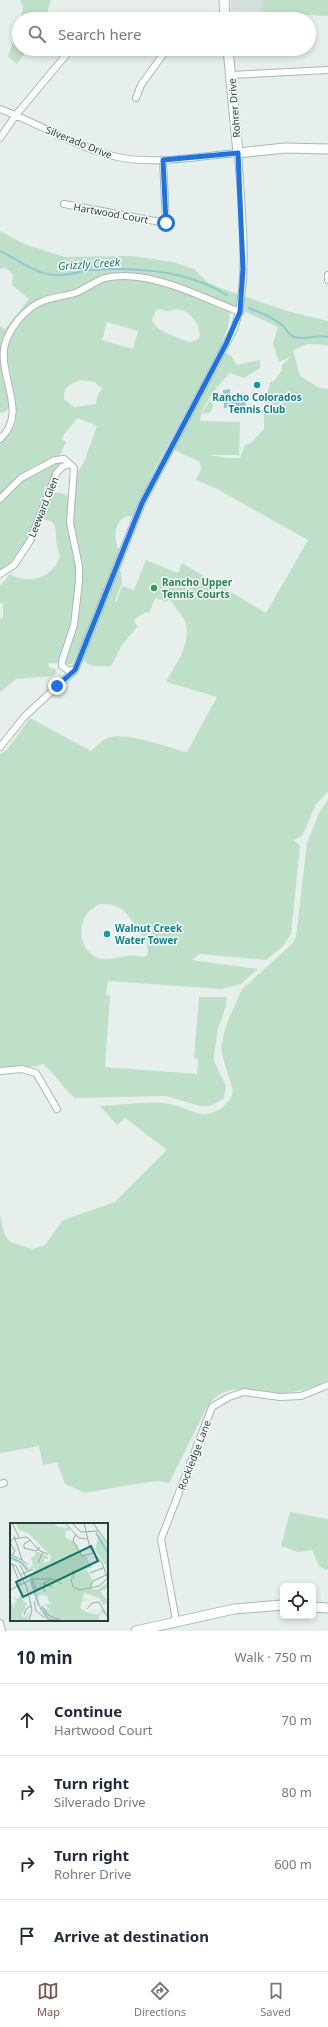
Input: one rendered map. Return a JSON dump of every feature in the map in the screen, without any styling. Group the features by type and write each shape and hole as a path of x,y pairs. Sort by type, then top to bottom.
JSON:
{"street":[{"path":"224,0 225,12"},
{"path":"0,138 16,115 65,56"},
{"path":"136,98 141,85 161,56"},
{"name":"Rohrer Drive","path":"0,747 25,716 75,670 142,503 222,352 240,312 243,269 238,153 229,56"},
{"path":"231,74 328,70"},
{"name":"Silverado Drive","path":"0,109 113,156 134,160 163,160 285,148 328,149"},
{"name":"Hartwood Court","path":"64,204 166,223 163,160"},
{"path":"328,275 328,280"},
{"path":"0,439 9,427 13,411 12,394 4,360 6,340 14,326 33,306 43,301 75,293 106,278 129,277 162,283 240,312"},
{"path":"0,499 16,482 55,460 64,459 70,464"},
{"name":"Leeward Glen","path":"0,574 14,565 26,549 56,474 62,467 70,464 74,468 75,473 71,489 70,523 79,566 79,581 74,625 62,661 62,666 75,670"},
{"path":"0,1071 22,1069 36,1073 57,1108"},
{"name":"Rockledge Lane","path":"176,1620 161,1539 212,1407 229,1396 244,1392 280,1397 301,1396 328,1385"},
{"path":"136,1631 176,1620 234,1608 280,1605"},
{"path":"316,1606 328,1608"},
{"path":"0,1623 2,1631"}],"shaded area":[{"path":"231,0 328,0 328,16 316,15 316,12 263,12 231,10"}],"green space":[{"path":"20,0 51,0 47,12 22,12 23,6"},
{"path":"263,0 328,0 328,16 316,15 316,12 262,12"},
{"path":"12,45 12,56 23,56 17,64 8,57"},
{"path":"0,231 24,244 65,257 132,256 173,262 194,269 207,282 220,288 287,311 328,321 328,345 308,344 293,350 300,376 318,387 328,389 328,792 316,804 302,836 294,840 300,846 291,934 282,947 266,960 199,954 192,960 258,969 241,984 221,989 108,981 106,995 110,996 105,1067 197,1074 198,1059 194,1058 199,997 227,997 226,1006 218,1029 214,1055 214,1061 226,1086 224,1098 210,1106 200,1106 166,1096 75,1098 43,1064 38,1066 0,1068 0,754 7,750 30,718 91,751 106,739 116,736 136,738 187,752 217,697 166,682 179,660 187,635 187,627 184,619 169,599 167,602 155,598 149,613 144,612 145,613 134,619 137,627 122,645 111,666 91,665 85,662 83,658 118,570 121,572 122,583 115,601 117,601 122,586 134,590 146,560 178,573 182,563 266,613 308,540 217,489 196,480 201,470 200,462 173,449 226,353 231,356 237,365 260,360 260,368 244,378 230,373 207,402 200,421 240,422 239,455 208,455 227,458 240,458 245,445 251,443 264,429 264,412 270,382 274,381 282,370 282,365 292,356 279,362 273,344 278,327 231,305 228,327 220,348 156,466 133,516 127,516 119,522 116,539 119,550 85,637 72,664 48,663 49,667 55,669 57,673 52,676 16,679 0,692 0,619 3,618 3,603 0,603 0,586 10,574 17,578 32,579 47,574 53,569 60,555 57,547 54,524 40,518 28,541 13,560 0,571 0,501 2,501 13,488 30,475 56,462 64,462 46,489 54,493 62,493 69,497 73,495 78,472 84,462 97,426 78,418 64,434 62,439 66,442 60,455 36,465 14,479 0,496 0,443 13,428 16,420 15,398 7,355 7,347 3,350 12,405 5,412 0,413 0,326 5,329 29,299 12,285 13,275 5,267 0,269","holes":["157,309 168,311 178,309 189,314 196,322 200,335 199,339 191,342 171,335 157,327 152,319","107,322 138,331 133,349 102,340","80,380 95,382 102,389 98,394 96,404 74,407 64,399 66,389","101,904 117,907 128,915 147,941 148,953 145,957 123,956 111,959 102,959 92,955 88,951 83,942 81,931 86,915 97,905"]},
{"path":"209,401 213,403 212,409 209,413 202,414"},
{"path":"328,799 328,1380 295,1392 273,1393 242,1389 224,1392 215,1398 207,1407 169,1483 158,1481 85,1493 65,1484 57,1462 43,1465 39,1446 0,1453 0,1214 4,1233 10,1242 33,1249 45,1245 63,1220 115,1202 167,1150 125,1118 117,1125 100,1106 165,1103 201,1114 206,1114 221,1108 229,1100 233,1091 221,1047 226,1025 242,989 292,944 296,937 307,843 319,813"},
{"path":"290,1512 328,1519 328,1569 326,1570 319,1566 312,1550 298,1552 281,1546"}],"water":[{"path":"230,389 230,397 245,396 246,413 241,413 240,407 224,408 223,390"}],"waterway":[{"name":"Grizzly Creek","path":"0,251 34,270 49,274 65,275 109,269 162,272 196,281 227,295"},
{"name":"Grizzly Creek","path":"249,308 277,321 283,325 290,335 294,337 328,337"}],"place":[{"name":"Rancho Colorados Tennis Club","path":"257,385"},
{"name":"Rancho Upper Tennis Courts","path":"154,588"},
{"name":"Walnut Creek Water Tower","path":"107,934"}],"route":[{"path":"57,686 75,670 142,503 160,466 234,329 240,312 243,269 238,153 163,160 166,223"}]}
